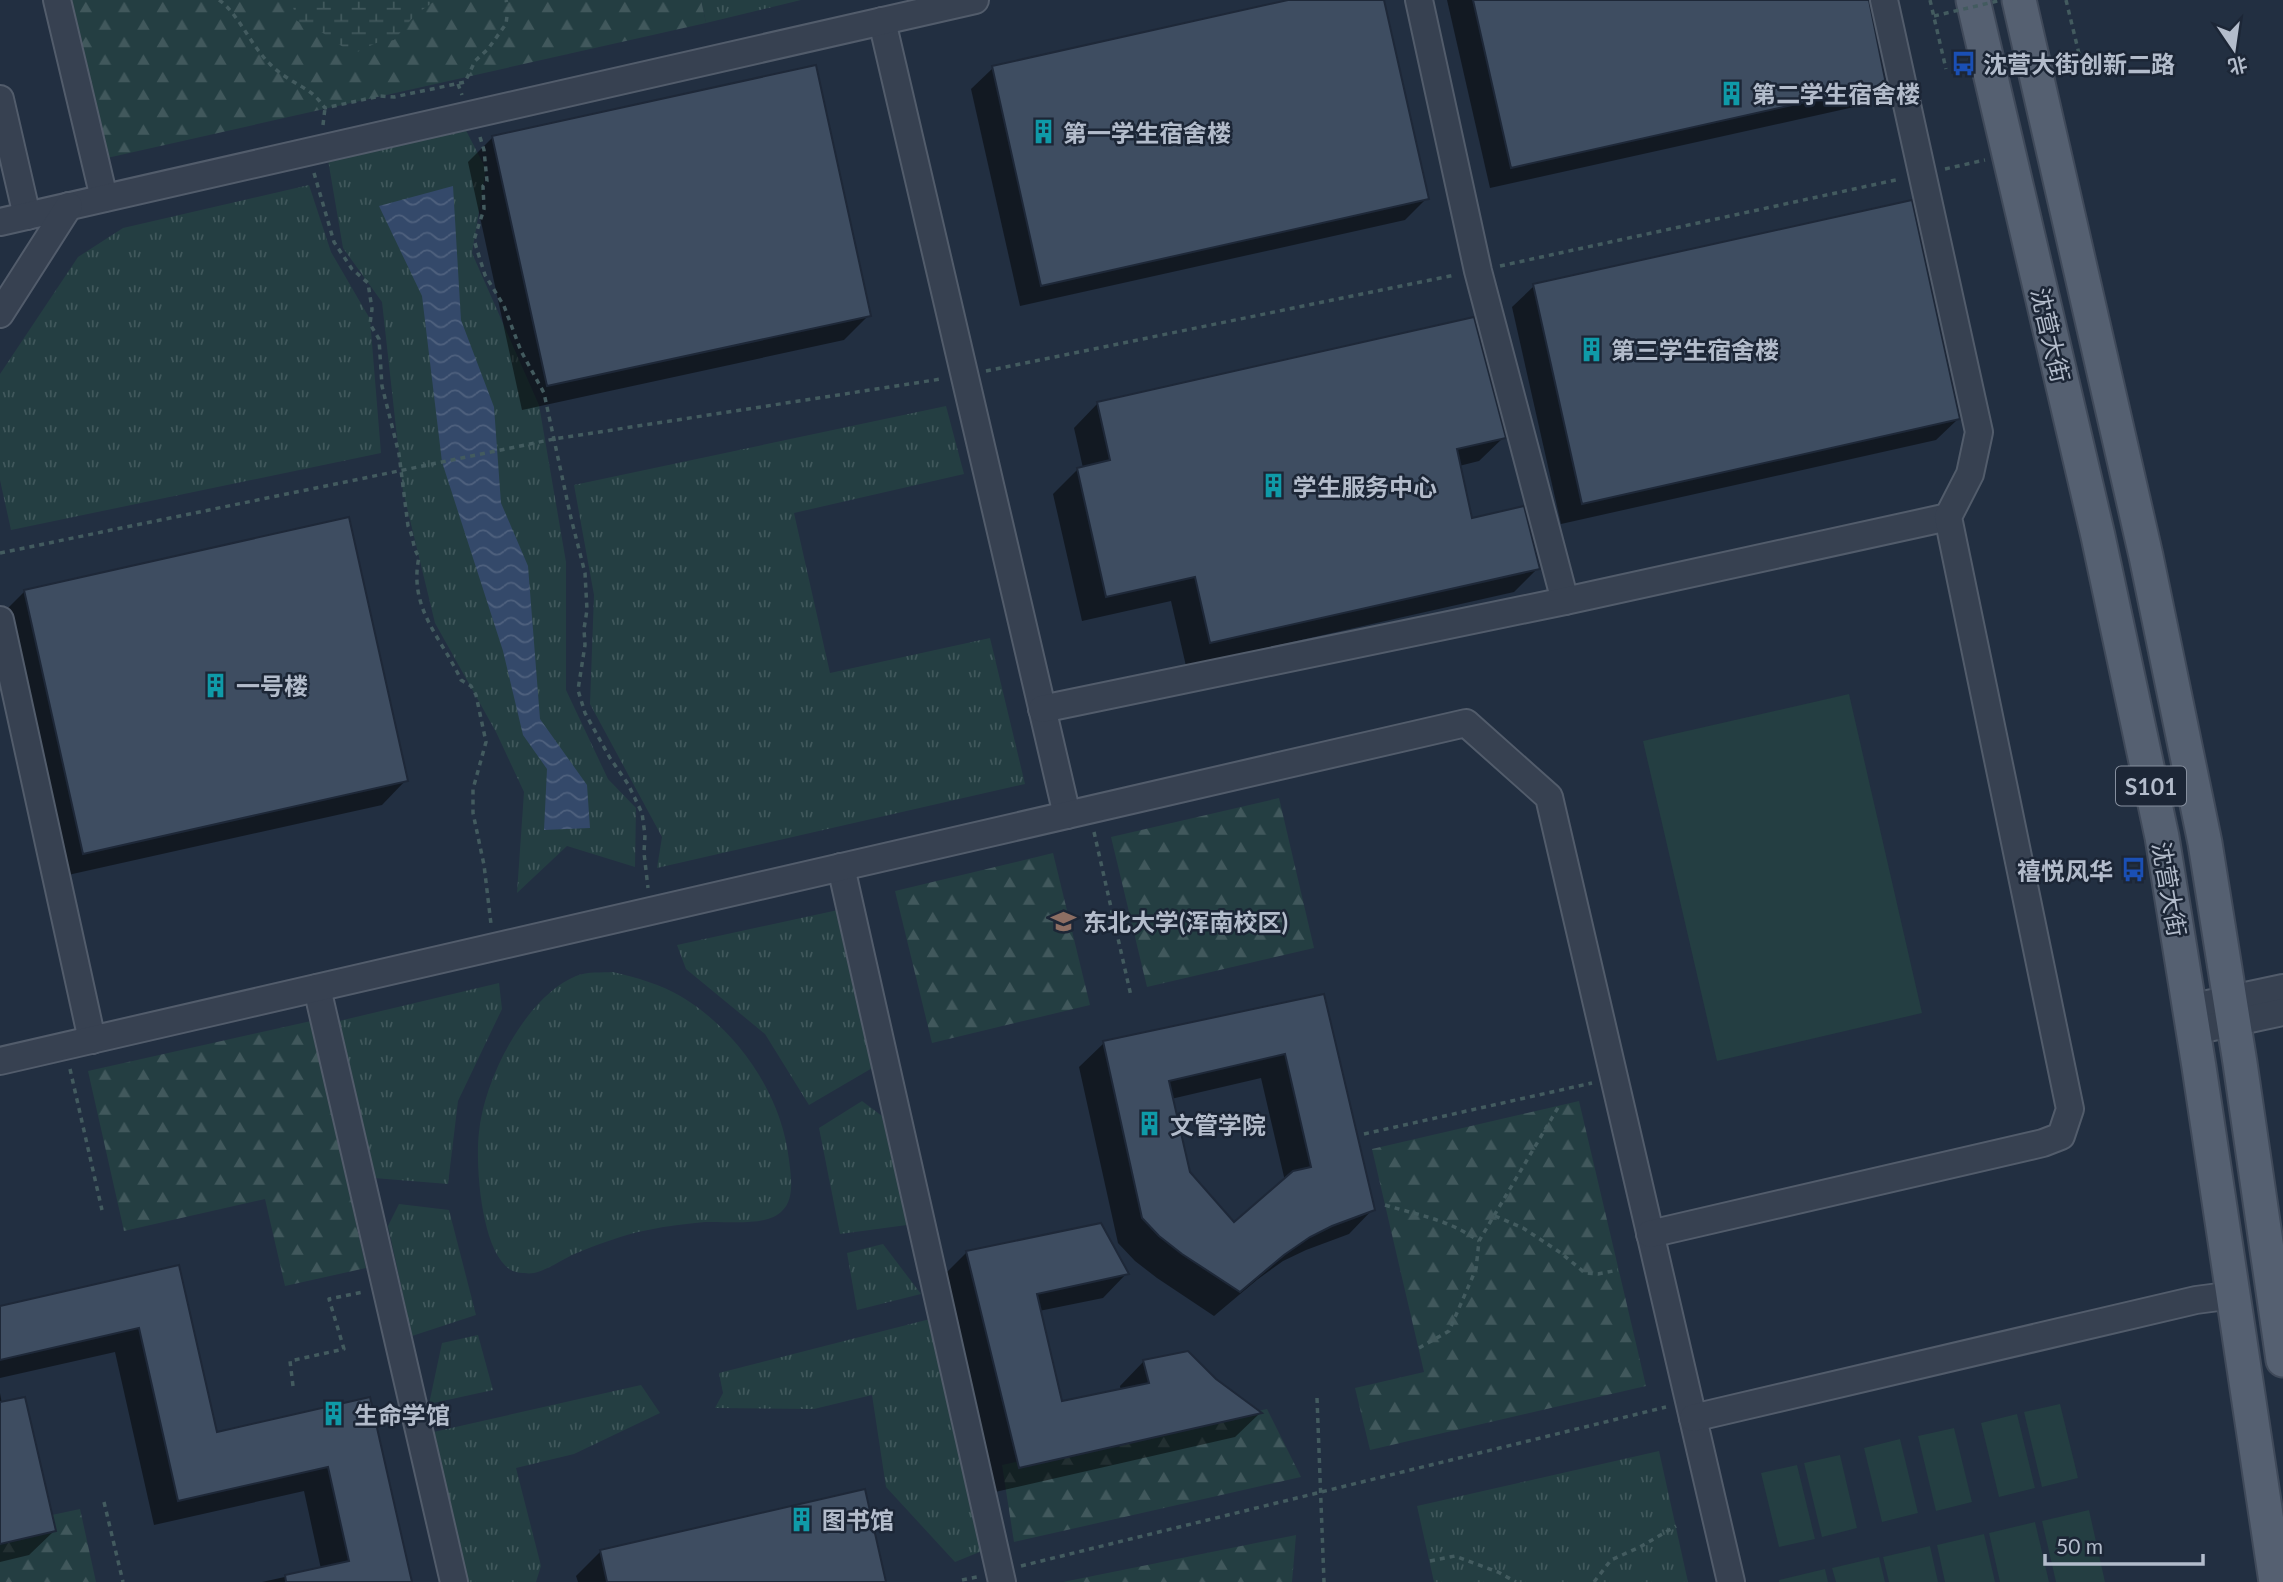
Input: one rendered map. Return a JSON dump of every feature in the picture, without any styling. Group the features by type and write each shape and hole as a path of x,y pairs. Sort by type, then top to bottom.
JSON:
{"main road":[{"name":"沈营大街","path":"1973,0 2101,550 2162,837 2276,1582"},
{"name":"沈营大街","path":"2019,0 2146,556 2205,843 2283,1360"}],"street":[{"path":"57,0 104,198"},
{"path":"0,222 975,0"},
{"path":"1419,0 1478,271 1565,601"},
{"path":"1650,1234 2043,1143 2061,1136 2070,1109 1948,517 1970,474 1979,432 1884,0"},
{"path":"882,21 1042,709 1078,812"},
{"path":"0,99 27,216"},
{"path":"0,314 69,206"},
{"path":"1042,709 1565,601 1948,517"},
{"path":"0,621 92,1040"},
{"path":"0,1061 1466,723 1549,797 1731,1582"},
{"path":"841,867 1001,1577"},
{"path":"317,988 454,1582"},
{"path":"2192,1020 2232,1011 2283,988"},
{"path":"2232,1011 2283,1012"},
{"path":"1691,1410 2196,1300 2234,1295"}],"path":[{"path":"219,0 229,7 245,34 271,66 311,93 325,108 320,149 313,171 328,226 339,251 352,269 368,283 372,309 370,324 379,339 383,386 401,470 408,526 414,536 413,548 419,557 416,572 425,618 461,680 471,686 476,695 486,742 473,789 473,813 496,946"},
{"path":"325,108 465,82 475,61 488,49 506,24 506,0"},
{"path":"1930,0 1946,69"},
{"path":"1934,16 2002,0"},
{"path":"2066,0 2082,66"},
{"path":"458,84 484,150 487,174 483,187 484,209 474,240 482,268 504,306 521,351 544,393 586,581 585,645 578,690 585,713 642,813 652,911"},
{"path":"0,553 554,439 964,376 1478,271 2009,155"},
{"path":"1078,812 1131,996"},
{"path":"65,1046 102,1210"},
{"path":"1364,1134 1614,1078"},
{"path":"1419,1348 1449,1331 1476,1269 1479,1241 1559,1106"},
{"path":"1385,1205 1458,1227 1479,1241"},
{"path":"1495,1216 1523,1228 1586,1273 1619,1270"},
{"path":"293,1386 290,1361 344,1349 329,1299 386,1287"},
{"path":"1317,1398 1324,1582"},
{"path":"962,1580 1001,1577 1321,1492 1691,1410"},
{"path":"104,1502 123,1582"},
{"path":"1594,1582 1611,1560 1676,1526"},
{"path":"1430,1561 1455,1556 1498,1572 1516,1582"}],"green space":[{"path":"72,0 701,0 706,23 107,158"},
{"path":"291,0 436,0 415,15 394,40 376,43 353,54 317,29 297,21"},
{"path":"701,0 801,0 706,23"},
{"path":"459,117 486,169 472,253 539,405 566,562 566,690 608,779 636,808 635,867 567,846 517,893 524,792 496,732 435,623 403,491 382,302 343,248 326,148"},
{"path":"309,185 331,252 370,319 381,453 11,530 0,480 0,374 78,257 123,228"},
{"path":"946,406 964,474 794,513 830,673 990,638 1025,784 657,868 662,837 590,704 594,595 574,485"},
{"path":"1849,694 1922,1013 1717,1061 1643,741"},
{"path":"1279,798 1314,948 1147,987 1111,837"},
{"path":"1053,853 1090,1005 932,1043 895,891"},
{"path":"838,910 874,1067 809,1105 765,1034 686,969 677,945"},
{"path":"613,972 674,992 702,1011 739,1046 767,1089 785,1136 791,1173 789,1200 782,1211 767,1219 705,1222 655,1229 600,1244 539,1272 513,1271 502,1262 494,1248 482,1208 478,1146 489,1089 510,1042 540,1002 557,987 576,976"},
{"path":"499,983 502,1009 458,1101 448,1184 374,1178 339,1021"},
{"path":"311,1021 366,1268 285,1286 265,1199 124,1231 88,1071"},
{"path":"862,1101 882,1116 907,1225 840,1234 819,1128"},
{"path":"1579,1101 1646,1386 1370,1450 1355,1388 1424,1372 1372,1149"},
{"path":"399,1204 449,1210 476,1315 412,1336 388,1226"},
{"path":"883,1244 921,1294 857,1310 847,1253"},
{"path":"930,1319 982,1551 955,1562 886,1487 872,1395 814,1409 715,1408 723,1393 719,1373"},
{"path":"478,1335 493,1390 429,1404 442,1343"},
{"path":"641,1385 660,1413 574,1454 516,1468 541,1566 536,1582 462,1582 429,1433"},
{"path":"2060,1404 2078,1478 2042,1487 2024,1412"},
{"path":"1267,1409 1301,1477 1014,1542 1002,1465"},
{"path":"2017,1414 2035,1488 1999,1497 1981,1423"},
{"path":"1954,1428 1972,1502 1936,1511 1918,1436"},
{"path":"1900,1439 1918,1513 1882,1522 1864,1448"},
{"path":"1659,1451 1688,1582 1434,1582 1417,1506"},
{"path":"1840,1455 1857,1528 1822,1537 1804,1463"},
{"path":"1797,1465 1815,1539 1779,1547 1761,1473"},
{"path":"80,1509 96,1582 0,1582 0,1526"},
{"path":"2089,1510 2105,1582 2056,1582 2042,1521"},
{"path":"2035,1522 2049,1582 2000,1582 1989,1533"},
{"path":"1984,1534 1995,1582 1945,1582 1937,1545"},
{"path":"1296,1535 1292,1582 1063,1582"},
{"path":"1930,1546 1938,1582 1889,1582 1883,1557"},
{"path":"1879,1557 1885,1582 1836,1582 1832,1568"},
{"path":"1825,1569 1828,1582 1779,1582 1779,1580"}],"water":[{"path":"453,186 461,320 494,407 501,503 528,566 540,719 587,785 590,828 544,830 547,769 523,735 503,651 442,462 422,296 379,206"}],"building":[{"name":"第一学生宿舍楼","path":"1288,0 1384,0 1429,199 1041,286 992,66"},
{"path":"1473,0 1869,0 1886,84 1511,168"},
{"path":"816,65 871,316 547,386 492,136"},
{"name":"第三学生宿舍楼","path":"1912,200 1960,419 1582,504 1533,284"},
{"name":"学生服务中心","path":"1474,317 1506,438 1457,449 1472,518 1524,506 1540,569 1210,643 1195,577 1106,597 1077,468 1110,460 1097,402"},
{"name":"一号楼","path":"349,517 408,781 83,854 24,590"},
{"name":"文管学院","path":"1324,994 1375,1210 1310,1237 1240,1292 1182,1254 1142,1218 1103,1041","holes":["1285,1054 1311,1167 1293,1171 1234,1222 1190,1172 1169,1081"]},
{"path":"1101,1223 1129,1274 1037,1294 1062,1401 1149,1383 1143,1360 1188,1351 1216,1379 1262,1413 1019,1468 966,1251"},
{"name":"生命学馆","path":"179,1265 217,1432 370,1397 412,1582 286,1582 285,1575 349,1561 328,1467 178,1501 139,1328 0,1360 0,1306"},
{"path":"25,1397 56,1531 0,1544 0,1402"},
{"name":"图书馆","path":"865,1489 886,1582 607,1582 600,1550"}],"place":[{"name":"沈营大街创新二路","path":"1963,63"},
{"name":"第二学生宿舍楼","path":"1732,93"},
{"name":"第一学生宿舍楼","path":"1043,132"},
{"name":"第三学生宿舍楼","path":"1591,349"},
{"name":"学生服务中心","path":"1273,486"},
{"name":"一号楼","path":"216,685"},
{"name":"禧悦风华","path":"2133,870"},
{"name":"东北大学(浑南校区)","path":"1063,921"},
{"name":"文管学院","path":"1150,1124"},
{"name":"生命学馆","path":"334,1414"},
{"name":"图书馆","path":"802,1519"}]}
